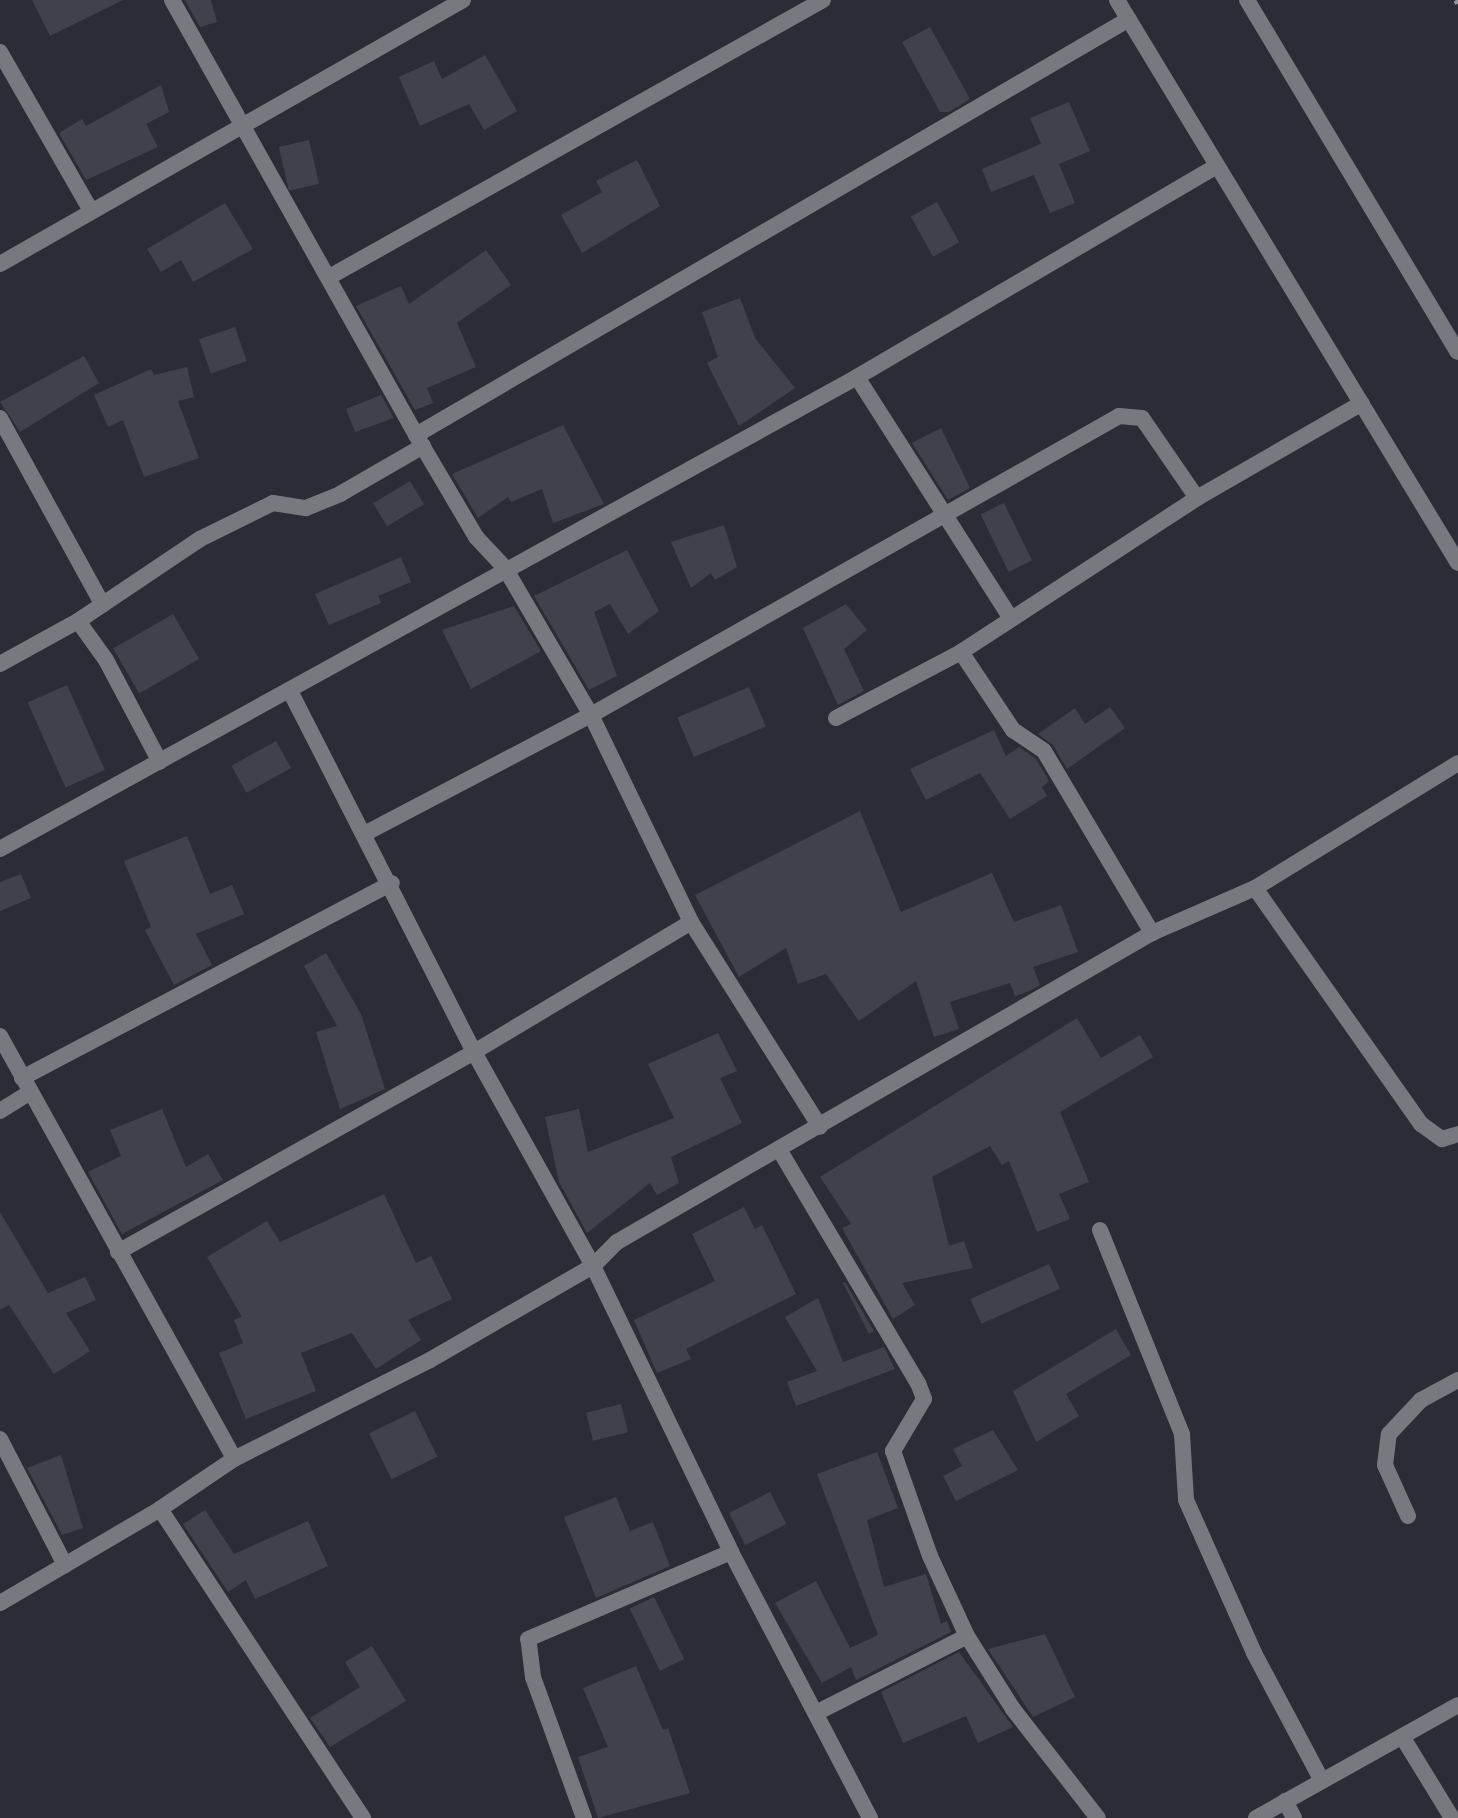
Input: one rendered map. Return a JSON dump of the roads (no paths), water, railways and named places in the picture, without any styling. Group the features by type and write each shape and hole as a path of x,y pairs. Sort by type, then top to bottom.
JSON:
{"street":[{"path":"172,0 331,276 419,440 476,537 505,568 591,715 691,922 820,1127"},
{"path":"0,264 90,209 463,0"},
{"path":"331,276 823,0"},
{"path":"1117,0 1458,563"},
{"path":"1247,0 1458,352"},
{"path":"0,664 78,621 200,539 263,507 283,502 306,508 1129,19"},
{"path":"0,52 90,209"},
{"path":"0,849 290,691 505,568 857,377 1217,166"},
{"path":"857,377 1011,619"},
{"path":"836,718 961,652 1197,498 1362,403"},
{"path":"366,833 591,715 1119,416 1142,418 1197,498"},
{"path":"0,418 103,605"},
{"path":"78,621 106,660 160,762"},
{"path":"961,652 1013,730 1044,751 1152,933"},
{"path":"290,691 392,883 474,1052 593,1266 731,1552 870,1818"},
{"path":"0,1603 160,1509 234,1459 430,1360 593,1266 617,1242 780,1151 1152,933 1255,888 1458,763"},
{"path":"0,1111 26,1085 392,883"},
{"path":"1255,888 1421,1124 1442,1139 1458,1134"},
{"path":"118,1252 474,1052 691,922"},
{"path":"0,1036 234,1459"},
{"path":"780,1151 918,1383 924,1399 893,1451 930,1556 967,1636 1013,1709 1098,1818"},
{"path":"1100,1230 1182,1434 1186,1500 1254,1653 1321,1779"},
{"path":"1408,1516 1385,1465 1389,1434 1421,1400 1458,1380"},
{"path":"0,1439 65,1565"},
{"path":"160,1509 363,1818"},
{"path":"584,1818 533,1677 528,1639 731,1552"},
{"path":"816,1713 967,1636"},
{"path":"1256,1818 1458,1705"},
{"path":"1403,1738 1452,1818"},
{"path":"1285,1801 1294,1818"}]}
